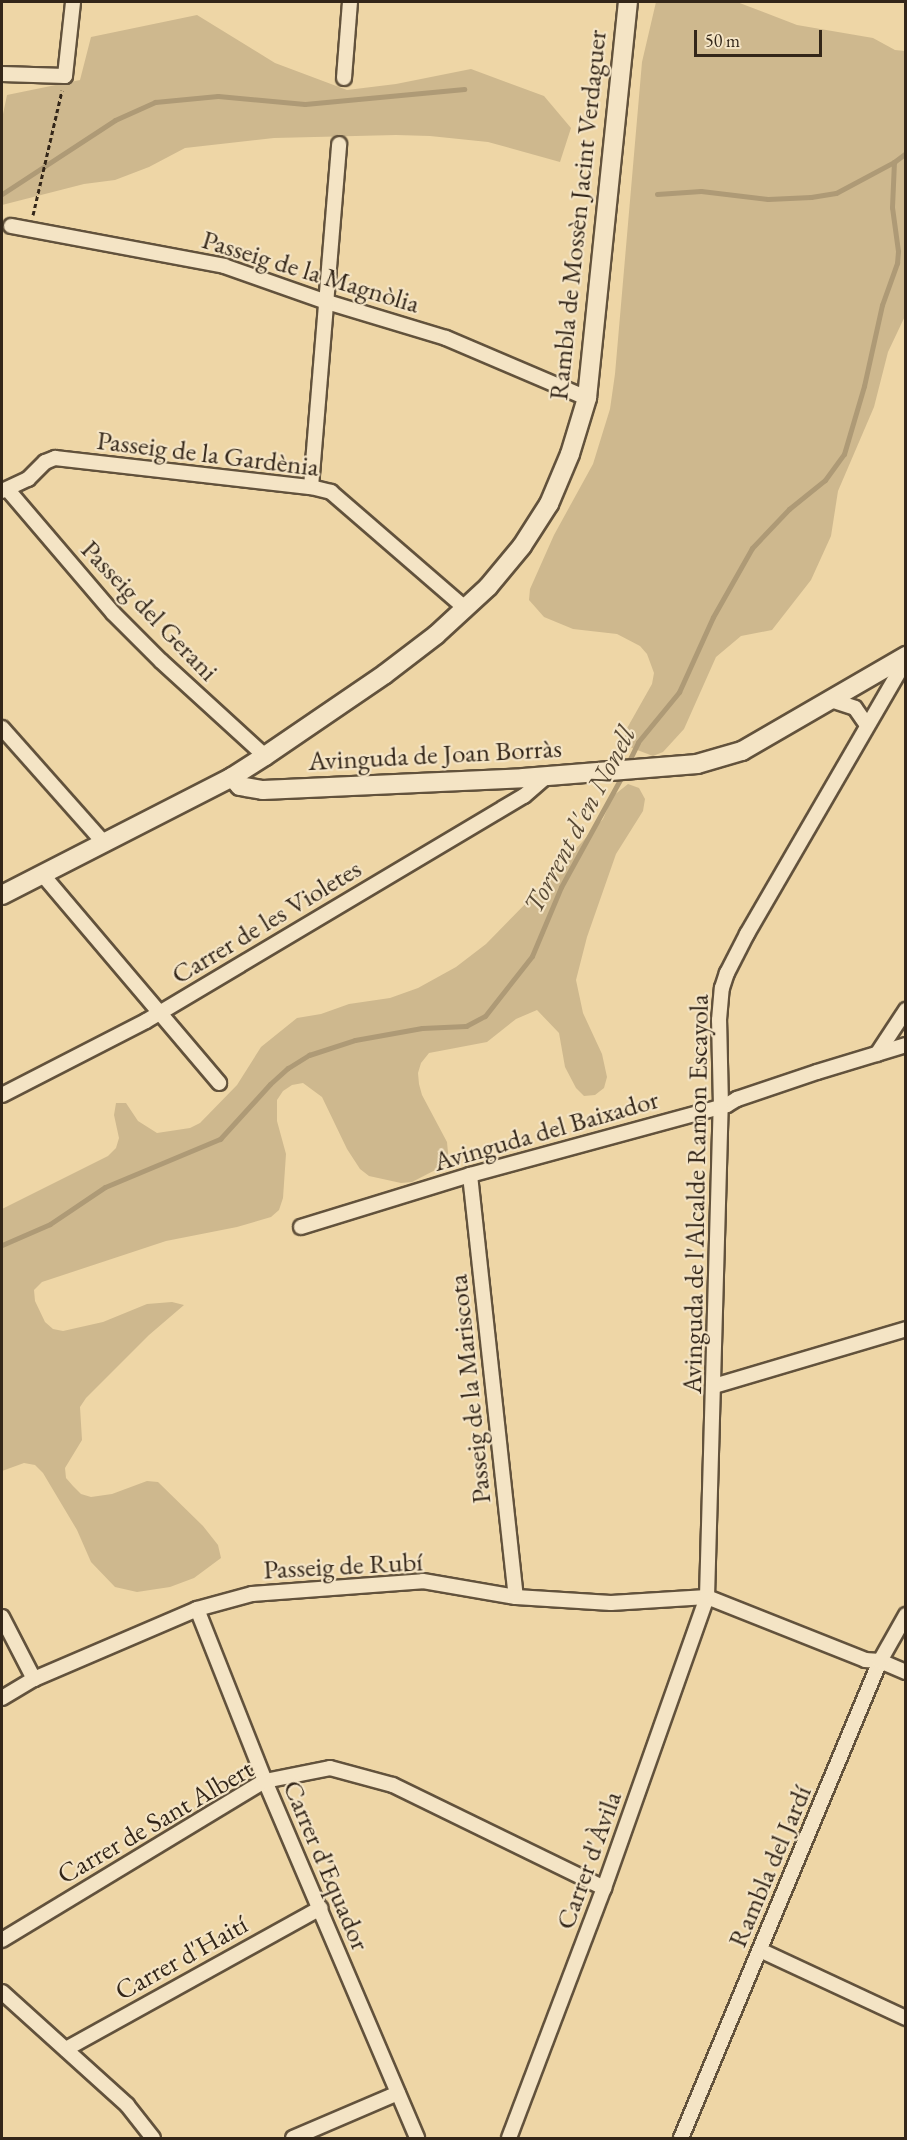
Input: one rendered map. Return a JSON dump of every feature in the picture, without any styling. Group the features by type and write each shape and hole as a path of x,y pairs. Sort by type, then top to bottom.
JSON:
{"street":[{"path":"2,74 65,76 73,2"},
{"path":"344,78 350,2"},
{"name":"Rambla de Mossèn Jacint Verdaguer","path":"2,895 232,777 266,756 385,674 466,609 522,546 549,504 570,454 587,398 628,2"},
{"path":"311,487 339,144"},
{"name":"Passeig de la Magnòlia","path":"11,226 224,266 327,302 446,338 587,398"},
{"name":"Passeig de la Gardènia","path":"4,491 28,479 45,462 55,458 311,487 331,492 347,503 466,609"},
{"name":"Passeig del Gerani","path":"4,491 113,613 161,661 266,756"},
{"name":"Avinguda de Joan Borràs","path":"232,777 240,786 263,790 548,775 697,764 742,751 906,658"},
{"name":"Avinguda de l'Alcalde Ramon Escayola","path":"707,1597 721,1106 719,1020 722,988 727,973 906,658"},
{"path":"831,700 855,708 867,725"},
{"path":"2,728 104,843"},
{"name":"Carrer de les Violetes","path":"2,1095 161,1012 524,796 548,775"},
{"path":"42,874 219,1083"},
{"path":"877,1054 906,1010"},
{"name":"Avinguda del Baixador","path":"301,1227 470,1175 721,1106 906,1045"},
{"name":"Passeig de la Mariscota","path":"470,1175 516,1597"},
{"path":"714,1386 906,1329"},
{"name":"Passeig de Rubí","path":"2,1698 34,1679 197,1609 252,1594 423,1581 516,1597 611,1603 707,1597"},
{"path":"707,1597 865,1660 880,1661 906,1672"},
{"name":"Carrer d'Àvila","path":"509,2139 604,1888 707,1597"},
{"name":"Carrer d'Equador","path":"197,1609 265,1780 417,2139"},
{"name":"Rambla del Jardí","path":"681,2139 880,1661 906,1615"},
{"path":"2,1617 34,1679"},
{"name":"Carrer de Sant Albert","path":"2,1940 265,1780 330,1768 393,1785 604,1888"},
{"name":"Carrer d'Haití","path":"66,2049 320,1908"},
{"path":"760,1950 906,2018"},
{"path":"2,1992 128,2105 153,2139"},
{"path":"293,2139 398,2093"}],"path":[{"path":"30,228 65,76"}],"shaded area":[{"path":"656,2 737,2 797,25 873,38 895,50 905,51 906,314 888,352 874,407 838,491 831,536 811,580 772,630 741,636 716,657 684,729 663,752 653,756 632,748 624,741 626,730 652,684 654,673 647,654 640,646 617,634 573,629 544,617 529,600 530,589 554,535 593,464 610,409 642,62"},
{"path":"197,15 275,63 347,90 396,84 471,69 544,96 571,128 560,162 488,142 430,136 274,138 185,148 149,167 115,180 84,184 2,205 2,119 7,95 80,80 91,37"},
{"path":"628,784 639,788 645,799 643,811 616,854 587,937 576,980 583,1013 602,1054 607,1077 604,1088 595,1095 584,1096 576,1088 565,1067 559,1033 537,1010 516,1019 487,1042 429,1053 421,1063 418,1073 419,1084 422,1095 447,1142 449,1163 412,1182 401,1183 369,1176 360,1169 347,1149 322,1097 303,1083 292,1085 283,1091 277,1100 277,1121 286,1154 283,1198 279,1210 271,1217 237,1227 166,1241 42,1282 34,1290 35,1301 45,1322 53,1329 63,1331 103,1322 147,1304 172,1302 184,1305 149,1335 86,1398 80,1407 82,1440 65,1468 66,1478 81,1494 91,1497 112,1494 147,1481 158,1482 203,1526 218,1545 221,1558 194,1578 170,1587 137,1592 115,1587 91,1562 77,1530 43,1473 35,1465 24,1463 2,1471 2,1209 108,1156 116,1148 119,1138 114,1115 116,1103 126,1103 138,1121 157,1133 190,1128 200,1123 237,1085 261,1047 297,1018 321,1014 349,1004 390,998 418,988 456,967 486,944 531,898 603,819 613,796"}],"waterway":[{"path":"2,194 115,120 155,102 218,96 305,104 464,89"},
{"name":"Torrent d'en Nonell","path":"627,765 638,742 679,692 713,617 752,548 789,509 825,480 844,454 864,386 882,305 897,263 898,251 892,207 894,162 906,153"},
{"path":"657,194 701,191 768,199 811,197 836,193 894,162"},
{"name":"Torrent d'en Nonell","path":"2,1245 50,1224 105,1187 220,1139 270,1084 288,1068 309,1055 355,1040 422,1028 466,1026 485,1016 532,956 561,887 623,774"}]}
